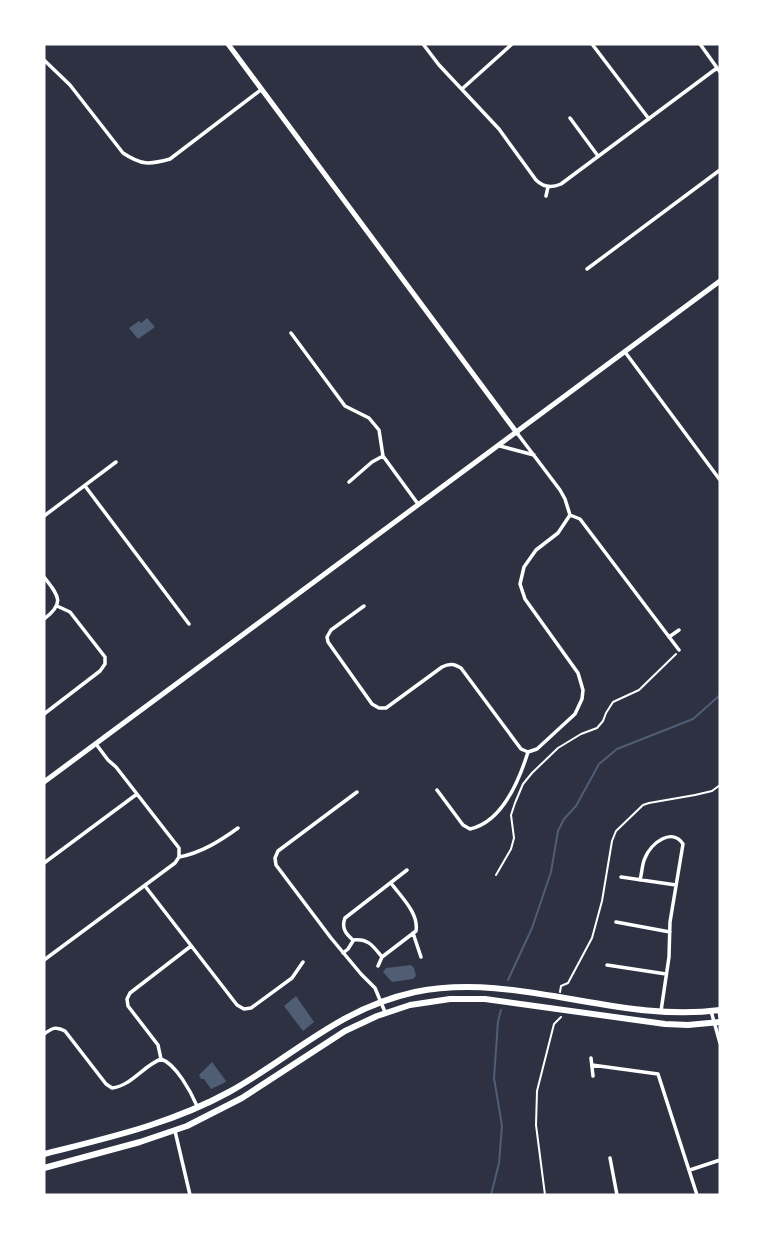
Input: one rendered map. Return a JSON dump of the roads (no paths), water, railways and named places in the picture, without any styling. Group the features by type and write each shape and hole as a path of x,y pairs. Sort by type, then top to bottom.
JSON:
{"main road":[{"path":"44,1154 146,1128 198,1108 242,1085 339,1021 381,1002 428,990 477,987 661,1011 718,1012"},
{"path":"44,1168 175,1131 228,1106 345,1031 410,1005 475,999 665,1024 717,1023"}],"street":[{"path":"228,44 560,490 570,515"},
{"path":"423,44 499,129 536,180 548,187 561,184 719,70 700,44"},
{"path":"462,89 512,44"},
{"path":"592,44 649,119"},
{"path":"44,60 70,85 122,153 146,164 170,159 262,89"},
{"path":"570,118 598,156"},
{"path":"587,269 720,170"},
{"path":"546,196 548,187"},
{"path":"44,782 720,281"},
{"path":"291,334 345,407 369,418 379,430 383,456 420,505"},
{"path":"625,352 720,480"},
{"path":"500,446 534,455"},
{"path":"349,482 383,456"},
{"path":"44,516 116,463"},
{"path":"85,486 189,624"},
{"path":"570,515 580,519 679,650"},
{"path":"364,606 327,637 372,704 386,708 442,667 454,664 461,668 521,749 528,752 537,749 575,715 583,690 579,673 525,599 520,584 524,567 536,550 558,533 570,515"},
{"path":"44,576 58,599 57,606 44,619"},
{"path":"44,714 100,671 105,664 105,657 70,612 57,606"},
{"path":"669,638 679,630"},
{"path":"44,960 145,886 179,857 179,848 96,744"},
{"path":"437,790 463,825 470,829 477,828 506,804 528,752"},
{"path":"356,792 278,851 275,858 276,865 343,953 375,988 385,1013"},
{"path":"44,863 137,794"},
{"path":"179,857 190,855 220,841 238,828"},
{"path":"640,880 644,859 660,840 669,836 682,840 684,844 661,1011"},
{"path":"353,940 344,929 345,918 407,870"},
{"path":"621,877 677,885"},
{"path":"378,966 382,957 417,927 415,918 391,883"},
{"path":"145,886 237,1005 244,1009 251,1008 292,978 303,962"},
{"path":"616,922 670,932"},
{"path":"413,933 421,957"},
{"path":"343,953 348,950 353,940"},
{"path":"353,940 368,941 382,957"},
{"path":"161,1059 158,1045 128,1006 127,999 130,993 191,946"},
{"path":"607,965 666,974"},
{"path":"718,1012 720,1043"},
{"path":"44,1034 51,1028 65,1031 112,1088 121,1087 153,1062 161,1059 168,1062 198,1108"},
{"path":"591,1058 593,1076"},
{"path":"592,1065 658,1074 697,1195"},
{"path":"175,1131 190,1195"},
{"path":"610,1158 617,1195"},
{"path":"690,1170 720,1160"}],"water":[{"path":"147,318 155,327 138,339 129,328"},
{"path":"411,965 416,976 413,979 392,982 383,972 386,968"},
{"path":"296,996 314,1022 303,1031 284,1006"},
{"path":"212,1062 226,1081 211,1089 199,1075"}],"waterway":[{"path":"508,980 532,928 551,872 558,831 564,819 576,806 599,764 617,749 693,719 720,695"},
{"path":"491,1195 499,1163 502,1126 494,1078 501,1010"}]}
